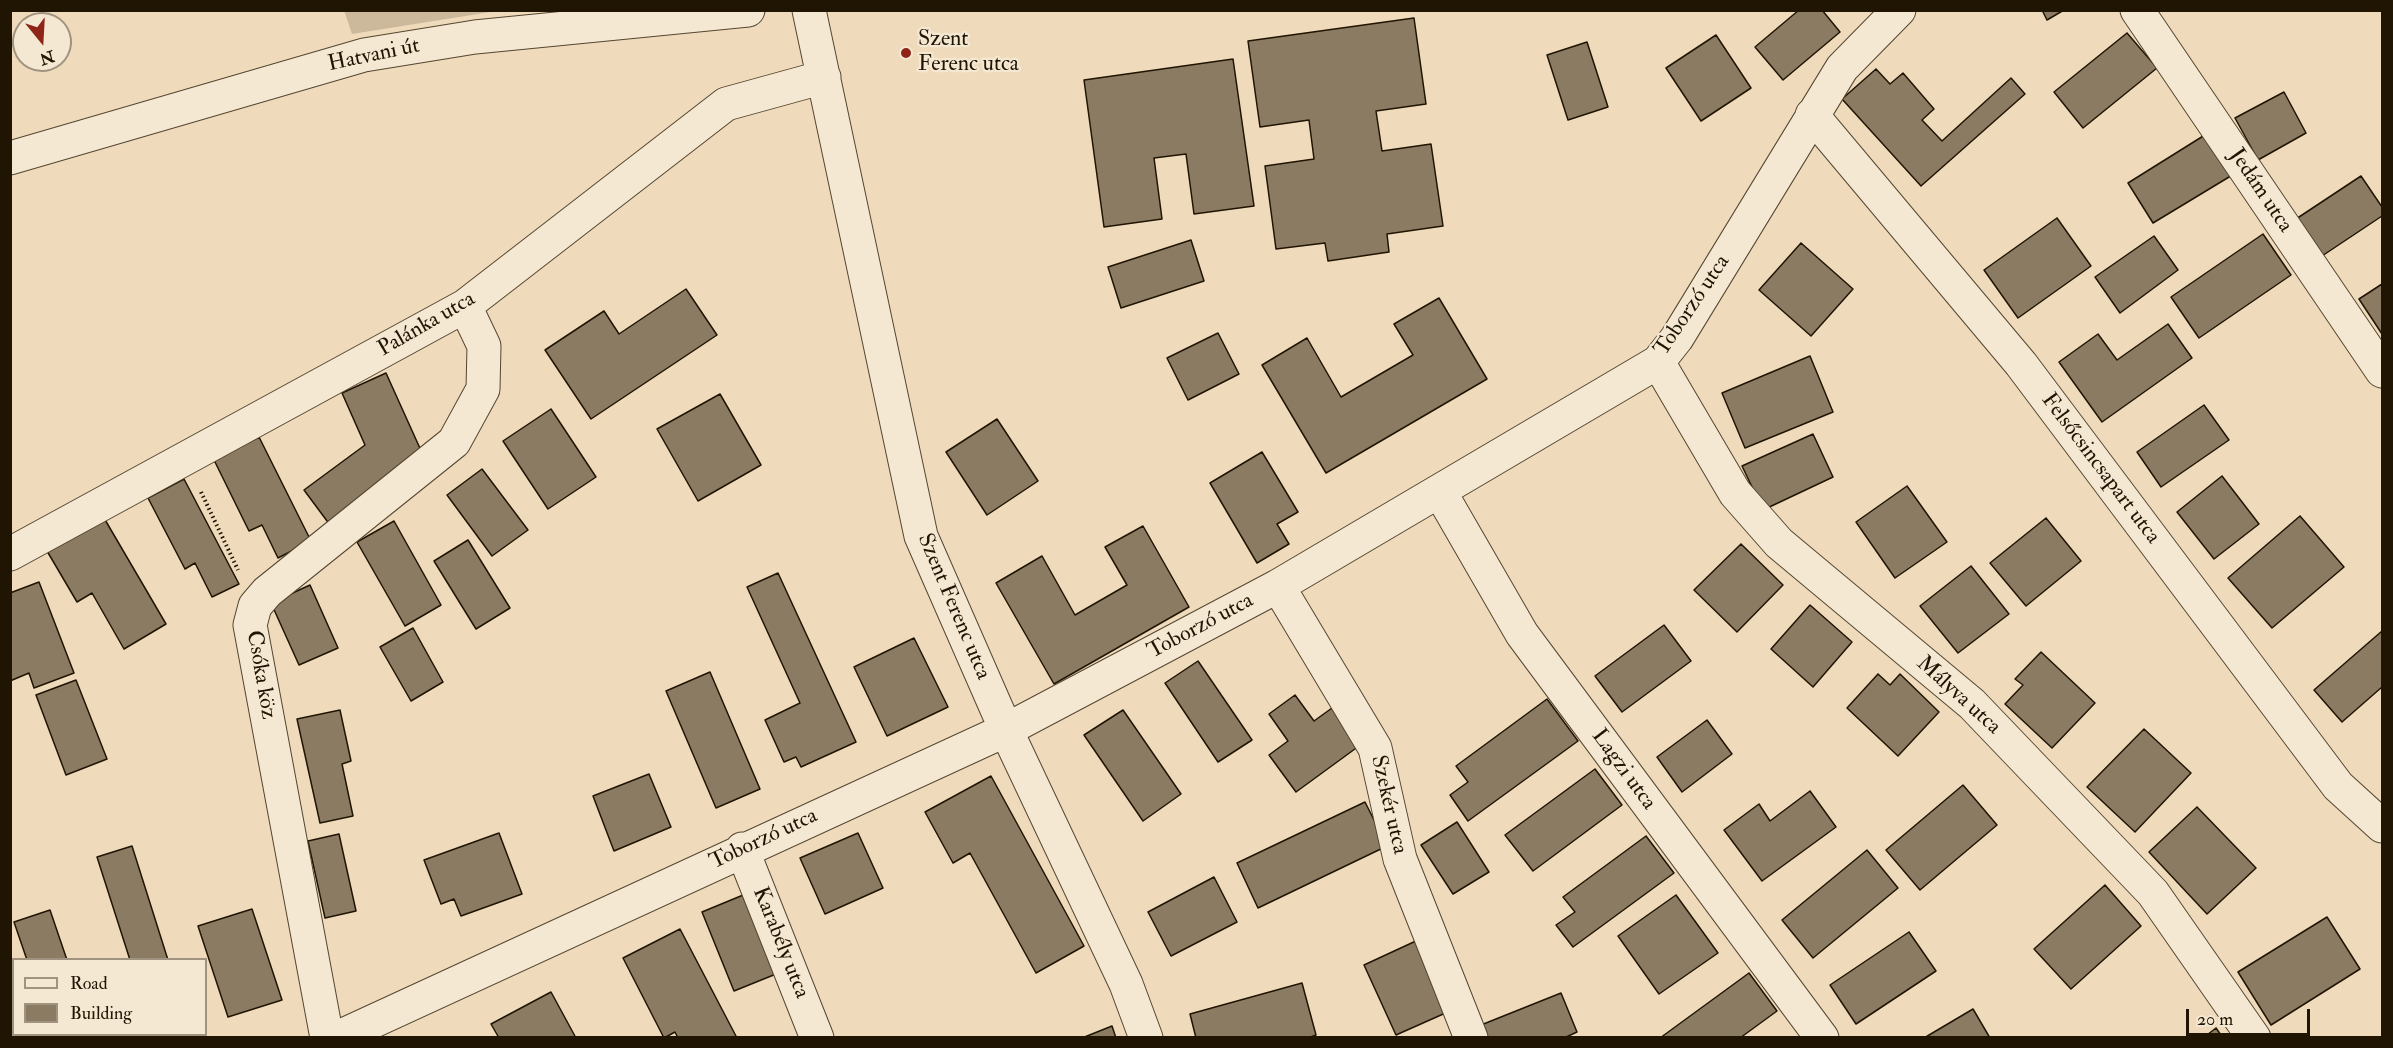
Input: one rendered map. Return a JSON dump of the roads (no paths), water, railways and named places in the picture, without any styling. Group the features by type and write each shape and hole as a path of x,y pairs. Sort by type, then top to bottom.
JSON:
{"street":[{"name":"Szent Ferenc utca","path":"809,10 921,536 1006,730 1126,984 1146,1038"},
{"name":"Toborzó utca","path":"337,1038 742,849 1006,730 1278,586 1658,362 1677,338 1842,68 1899,10"},
{"name":"Jedám utca","path":"2137,10 2382,371"},
{"name":"Hatvani út","path":"10,158 364,55 475,37 741,11"},
{"name":"Palánka utca","path":"10,554 465,306 726,104 824,77"},
{"name":"Felsőcsincsapart utca","path":"1812,115 2021,364 2338,786 2382,826"},
{"name":"Csóka köz","path":"327,1038 250,625 255,606 267,592 454,442 483,389 484,346 465,306"},
{"name":"Mályva utca","path":"1658,362 1735,494 1779,543 1972,704 2153,893 2254,1038"},
{"name":"Lagzi utca","path":"1440,492 1522,634 1822,1038"},
{"name":"Szekér utca","path":"1278,586 1375,748 1400,859 1471,1038"},
{"name":"Karabély utca","path":"742,849 817,1038"}],"place":[{"name":"Szent Ferenc utca","path":"906,53"}]}
